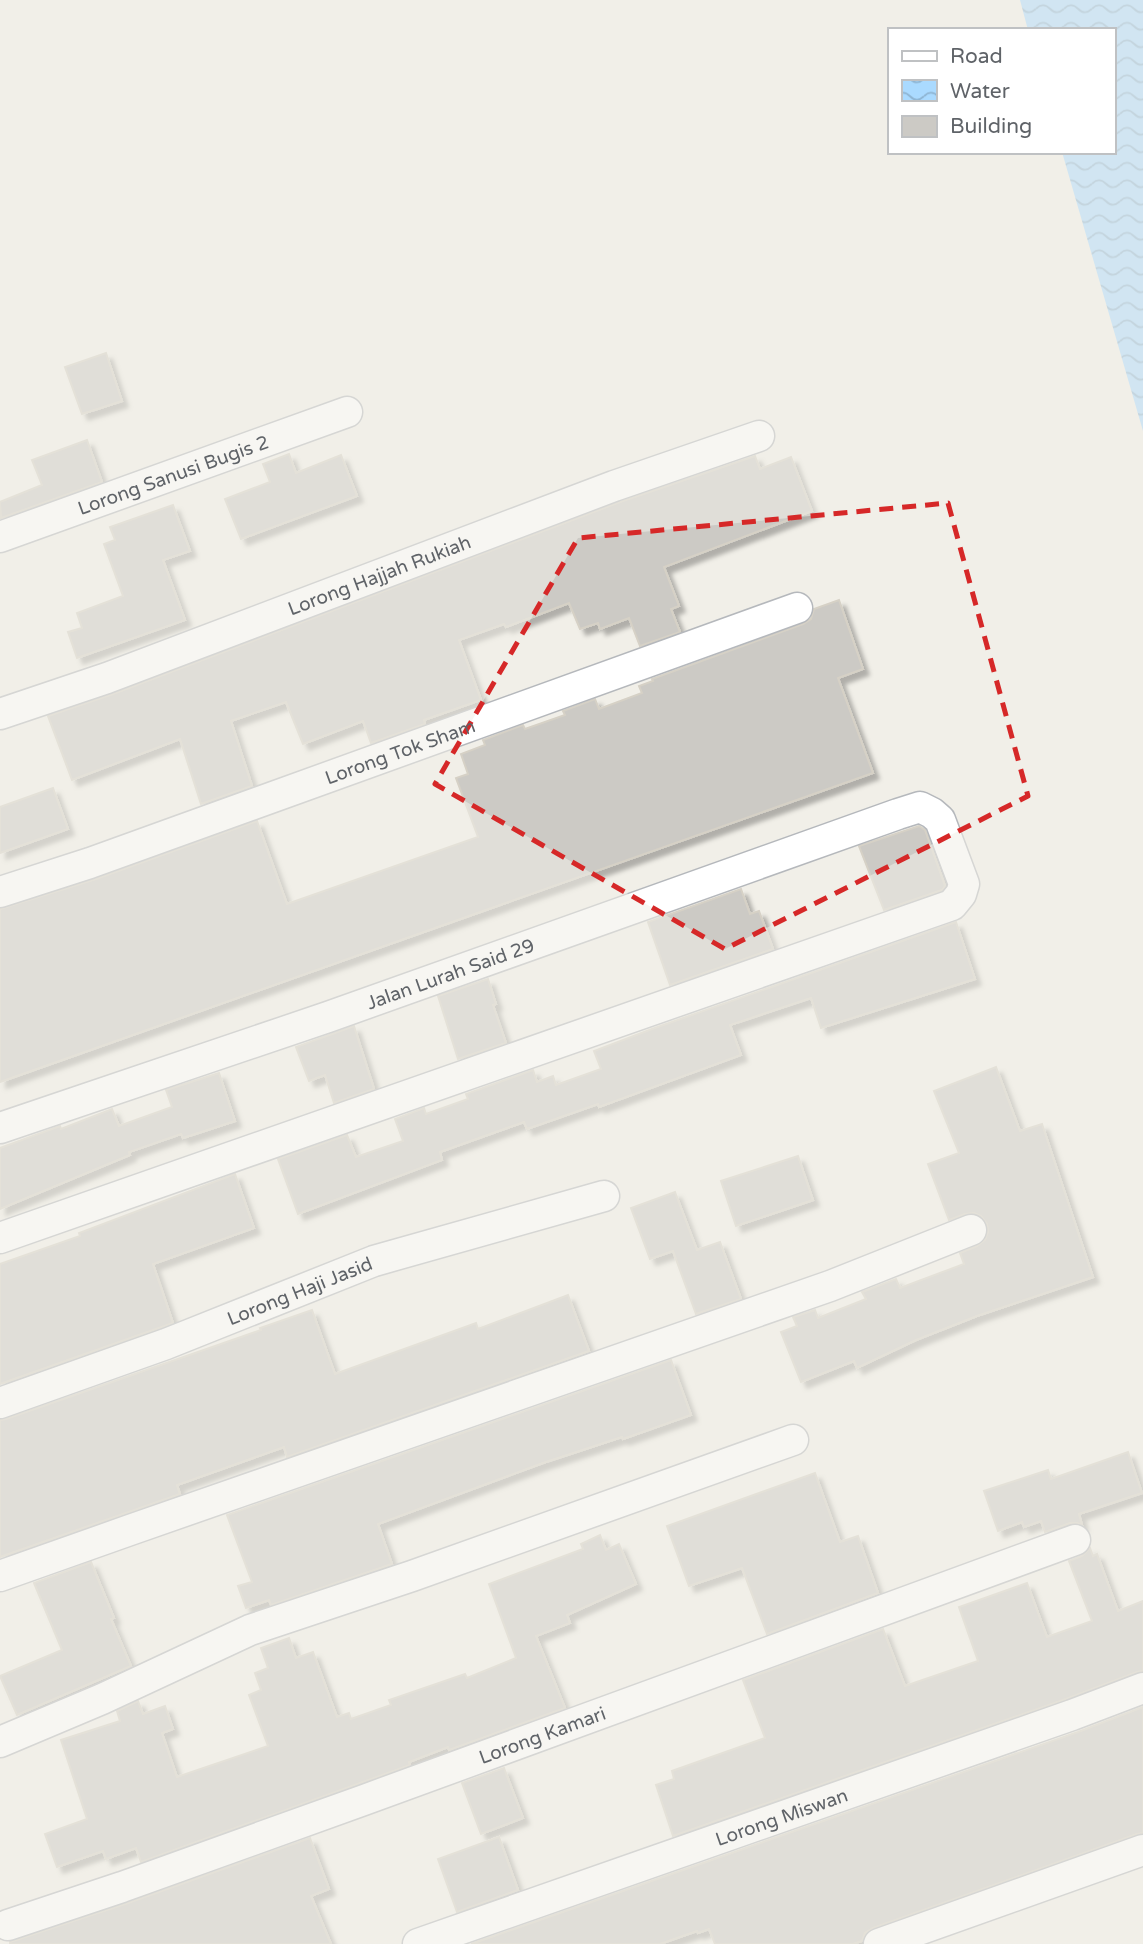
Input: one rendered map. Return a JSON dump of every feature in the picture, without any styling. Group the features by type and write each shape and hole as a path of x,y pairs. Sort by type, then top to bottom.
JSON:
{"street":[{"name":"Lorong Sanusi Bugis 2","path":"0,537 347,412"},
{"name":"Lorong Hajjah Rukiah","path":"0,715 107,678 614,486 758,436"},
{"name":"Lorong Tok Sham","path":"0,892 90,863 797,607"},
{"name":"Jalan Lurah Said 29","path":"0,1128 328,1017 920,807 940,820 964,884 961,894 952,905 0,1238"},
{"name":"Lorong Haji Jasid","path":"0,1403 166,1344 374,1261 604,1196"},
{"path":"0,1577 830,1286 971,1230"},
{"path":"0,1742 102,1699 250,1630 412,1576 793,1440"},
{"name":"Lorong Kamari","path":"7,1928 1075,1540"},
{"name":"Lorong Miswan","path":"418,1944 1143,1688"},
{"path":"879,1944 1143,1850"}],"highlighted area":[{"path":"948,503 1028,796 725,949 435,784 578,538"}],"water":[{"path":"1020,0 1143,0 1143,431 1063,154 1115,154 1115,28 1027,28"}],"building":[{"path":"106,353 122,401 82,414 65,367"},
{"path":"87,440 102,482 1,518 0,502 42,485 32,460"},
{"path":"289,454 296,473 341,455 357,496 241,539 225,499 270,482 263,464"},
{"path":"755,456 760,469 791,457 812,511 664,567 679,606 671,609 680,632 640,646 629,618 600,629 598,623 580,629 569,603 506,627 504,624 459,640 481,700 424,720 425,724 371,743 363,721 303,744 286,702 231,721 252,786 201,804 180,739 72,780 48,716 113,694 620,502"},
{"path":"173,505 190,551 163,560 185,620 77,658 68,632 82,628 77,613 123,596 104,544 115,540 110,527"},
{"path":"839,600 863,669 838,678 873,773 0,1082 0,909 96,879 257,821 287,904 478,837 456,778 468,774 461,754 485,745 483,740 523,725 525,729 565,715 563,711 595,699 599,709 642,693 639,686 653,681 652,679 803,624 811,619 814,609"},
{"path":"53,788 68,829 0,853 0,807"},
{"path":"919,826 925,830 945,886 942,890 884,910 859,846"},
{"path":"741,889 750,914 759,911 773,949 670,985 648,922"},
{"path":"956,922 975,979 821,1028 811,998 730,1025 741,1055 599,1107 598,1104 527,1129 524,1122 440,1152 442,1160 298,1214 278,1159 347,1135 356,1157 403,1141 395,1119 424,1108 426,1114 468,1099 466,1094 533,1070 537,1082 553,1076 556,1085 601,1069 594,1051"},
{"path":"488,979 496,1004 493,1005 506,1043 458,1059 438,996"},
{"path":"354,1026 374,1089 334,1103 325,1075 309,1081 296,1047"},
{"path":"996,1067 1020,1131 1042,1124 1093,1277 977,1316 916,1340 857,1368 854,1361 801,1382 781,1332 797,1326 793,1317 815,1310 818,1318 866,1299 862,1292 896,1279 900,1288 964,1264 960,1253 985,1240 987,1224 981,1216 974,1213 965,1214 949,1220 928,1164 959,1153 934,1091"},
{"path":"219,1073 235,1121 183,1138 181,1134 129,1152 130,1155 0,1209 0,1148 60,1126 61,1129 112,1109 119,1126 172,1107 166,1090"},
{"path":"798,1156 813,1200 736,1226 721,1181"},
{"path":"235,1174 254,1228 153,1264 173,1323 0,1384 0,1264 80,1236 79,1233"},
{"path":"675,1192 697,1250 720,1242 741,1299 696,1314 673,1251 650,1259 631,1208"},
{"path":"568,1295 589,1351 287,1457 284,1447 177,1485 180,1494 0,1557 0,1420 312,1310 335,1374 476,1323 478,1329"},
{"path":"671,1360 691,1415 543,1463 378,1524 392,1564 271,1605 269,1600 246,1608 238,1586 252,1582 227,1515"},
{"path":"1128,1452 1142,1493 1079,1514 1082,1525 1070,1523 1045,1532 1041,1521 1024,1527 1022,1522 998,1531 984,1491 1048,1470 1051,1479"},
{"path":"815,1473 840,1542 858,1536 878,1593 767,1634 742,1568 689,1586 667,1526"},
{"path":"600,1535 606,1550 619,1544 636,1584 567,1615 570,1623 536,1636 565,1708 449,1750 448,1747 409,1762 410,1765 141,1862 136,1848 106,1859 103,1851 57,1867 45,1834 87,1819 61,1740 120,1721 117,1711 138,1701 143,1714 165,1706 173,1729 162,1733 177,1777 268,1746 249,1695 261,1690 255,1673 268,1668 261,1648 289,1638 296,1658 313,1652 337,1717 349,1713 351,1719 391,1705 389,1700 465,1674 467,1678 516,1658 489,1584 583,1549 581,1544"},
{"path":"1090,1548 1093,1556 1097,1554 1118,1611 1143,1601 1143,1671 673,1836 656,1785 674,1779 672,1771 765,1738 743,1680 883,1629 905,1686 978,1661 959,1607 1027,1583 1047,1637 1092,1621 1069,1561 1082,1556"},
{"path":"91,1562 131,1666 17,1715 0,1676 62,1650 34,1583"},
{"path":"1143,1707 1143,1833 873,1928 865,1933 862,1941 853,1944 715,1944 709,1929 660,1944 471,1944 1078,1732"},
{"path":"504,1768 523,1818 481,1834 462,1783"},
{"path":"499,1837 518,1890 457,1912 438,1859"},
{"path":"310,1838 329,1889 311,1896 331,1944 10,1944 10,1942"}]}
